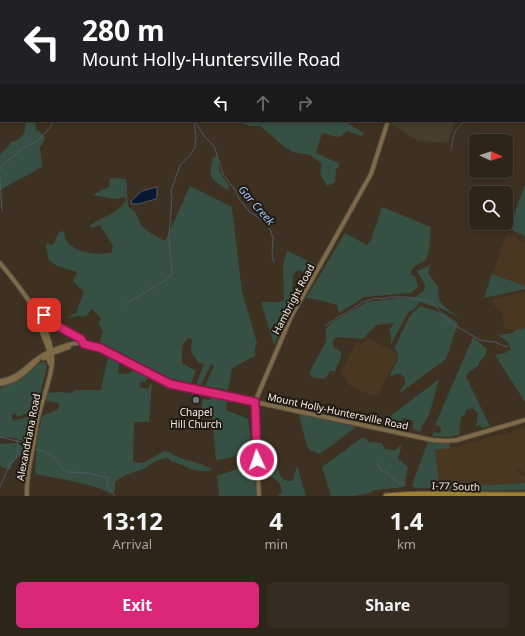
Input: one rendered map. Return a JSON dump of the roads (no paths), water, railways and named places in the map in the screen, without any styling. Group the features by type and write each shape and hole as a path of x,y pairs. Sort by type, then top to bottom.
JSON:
{"highway":[{"name":"I-77 South","path":"386,496 427,494 491,496 525,495"},
{"path":"417,496 435,496"}],"main road":[{"name":"Hambright Road","path":"259,496 255,402 291,317 371,174 388,122"},
{"path":"0,263 20,287 32,306 46,332 51,352"},
{"path":"27,298 51,352"},
{"path":"32,306 36,306 54,324 81,339 84,344"},
{"name":"Mount Holly-Huntersville Road","path":"51,352 84,344 100,348 170,384 441,441 459,439 525,420"},
{"path":"0,382 18,378 36,361 51,352"},
{"path":"0,382 18,375 37,358 51,352"},
{"name":"Alexandriana Road","path":"48,382 47,379 51,352"},
{"name":"Alexandriana Road","path":"27,496 27,481 35,433 52,364 51,352"},
{"path":"42,358 48,358 50,364"}],"water":[{"path":"157,187 156,199 138,204 132,204 131,201 142,191"}],"waterway":[{"path":"0,170 2,166 24,147 41,137 53,122"},
{"path":"127,304 166,280 172,274 169,236 172,198 171,191 180,165 195,148 196,136 194,122"},
{"name":"Gar Creek","path":"196,122 204,136 214,146 223,174 237,193 239,199 250,212 264,221 270,229 273,238 272,255 274,262"},
{"path":"451,149 455,132 466,122"},
{"path":"0,178 2,211"},
{"path":"325,326 363,302 376,298 408,297 432,302 448,321 480,340 508,346"},
{"path":"0,437 21,442 27,447 31,448"},
{"path":"0,487 11,462 16,459 18,453 17,440"},
{"path":"34,449 44,451 55,458 63,469 68,472 89,473 108,478 107,486 115,496"},
{"path":"378,464 381,470 388,473 393,479 400,483 402,482 406,486"},
{"path":"446,481 446,485 450,486 449,490"}],"place":[{"name":"Chapel Hill Church","path":"196,400"}]}
